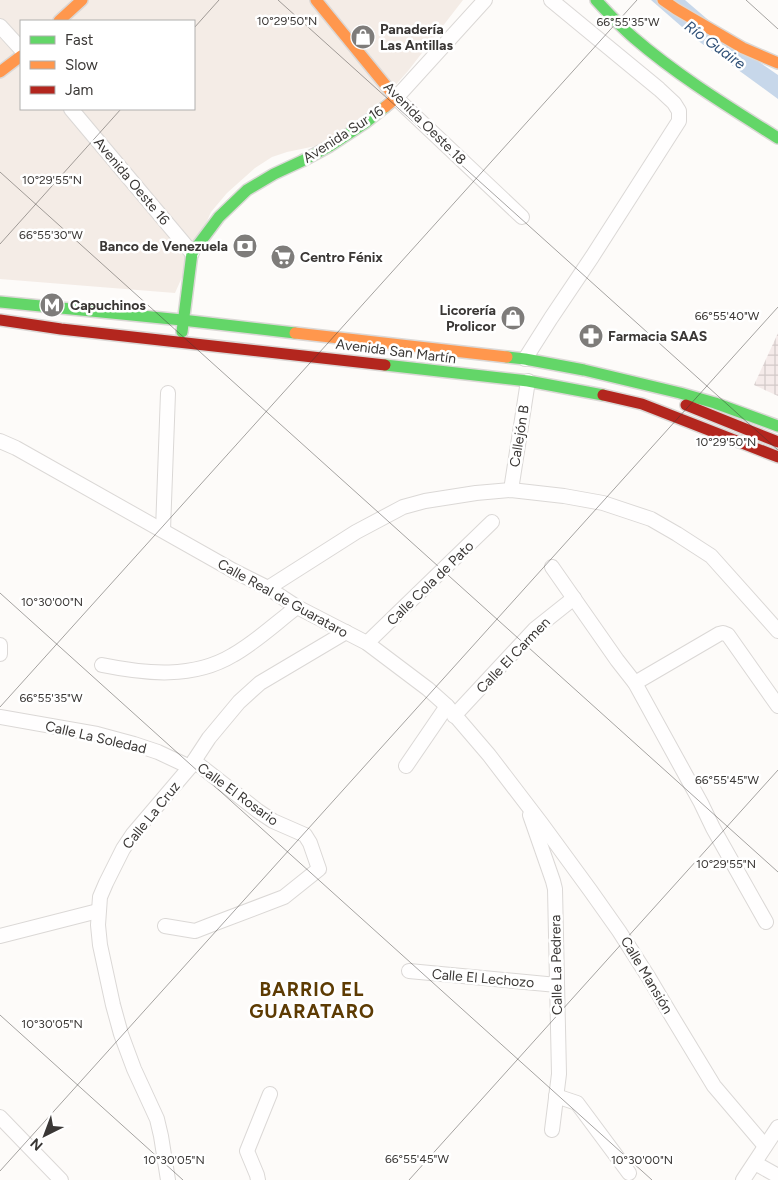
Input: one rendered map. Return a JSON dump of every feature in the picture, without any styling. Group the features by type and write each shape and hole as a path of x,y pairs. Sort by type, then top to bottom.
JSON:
{"main road":[{"path":"60,20 82,0"},
{"name":"Avenida Oeste 18","path":"316,0 396,98"},
{"path":"596,0 638,42 717,100 778,138"},
{"path":"663,0 742,48 778,63"},
{"path":"0,72 20,57"},
{"name":"Avenida Sur 16","path":"192,253 220,217 247,190 330,146 396,98"},
{"path":"181,342 182,320 192,253"},
{"name":"Avenida San Martín","path":"0,302 182,320 525,359 624,379 715,403 778,426"},
{"name":"Avenida San Martín","path":"0,320 61,329 528,381 580,390 642,404 778,457"},
{"path":"624,379 778,442"},
{"path":"642,404 716,418"}],"street":[{"name":"Avenida Sur 16","path":"396,98 485,0"},
{"path":"525,359 679,120 679,111 674,103 551,0"},
{"path":"0,26 20,49"},
{"name":"Avenida Oeste 18","path":"396,98 522,217"},
{"name":"Avenida Oeste 16","path":"72,110 192,253"},
{"name":"Callejón B","path":"511,490 528,381"},
{"path":"163,530 168,393"},
{"name":"Calle Real de Guarataro","path":"0,441 16,448 234,571 268,588 297,607 367,643 428,688 451,711 489,755 527,805"},
{"path":"268,588 356,532 403,506 476,493 511,490 564,496 602,503 634,513 659,524 711,556 778,631"},
{"name":"Calle Cola de Pato","path":"367,643 492,522"},
{"path":"552,567 635,683 766,922"},
{"name":"Calle El Carmen","path":"406,766 451,711 535,629 574,598"},
{"path":"102,665 150,673 175,672 214,665 250,644 297,607"},
{"name":"Calle La Cruz","path":"168,1180 156,1119 124,1043 113,1005 100,945 98,911 100,897 133,834 192,764 209,738 238,702 260,683 346,632"},
{"path":"635,683 723,633 728,634 778,706"},
{"path":"0,644 0,654"},
{"name":"Calle La Soledad","path":"0,717 97,734 134,744 192,764"},
{"name":"Calle El Rosario","path":"165,926 189,931 204,928 284,897 319,869 305,835 273,821 192,764"},
{"name":"Calle La Pedrera","path":"527,805 555,890 559,1074 552,1130"},
{"name":"Calle Mansión","path":"527,805 619,931 714,1086 765,1146"},
{"path":"0,936 98,911"},
{"name":"Calle El Lechozo","path":"409,971 557,985"},
{"path":"258,1180 246,1151 270,1094"},
{"path":"556,1096 578,1103 629,1174"},
{"path":"0,1117 61,1180"},
{"path":"743,1180 778,1127"},
{"path":"755,1163 778,1176"}],"shaded area":[{"path":"0,0 463,0 408,71 383,99 330,143 272,157 255,168 227,193 211,212 175,293 0,279"},
{"path":"778,333 778,396 754,385"}],"water":[{"name":"Río Guaire","path":"651,0 685,0 749,55 778,75 778,99 697,40"}],"traffic: fast":[{"path":"596,0 629,33 668,65 704,91 778,138"},
{"path":"182,332 192,253 219,217 247,190 330,146 385,107"},
{"path":"0,302 295,333"},
{"path":"507,357 584,370 680,393 715,403 778,426"},
{"path":"385,365 528,381 603,395"}],"traffic: slow":[{"path":"60,20 82,0"},
{"path":"316,0 396,98 385,107"},
{"path":"663,0 743,48 778,63"},
{"path":"0,72 20,57"},
{"path":"295,333 507,357"}],"traffic: jam":[{"path":"0,320 61,329 385,365"},
{"path":"603,395 642,404 778,457"},
{"path":"686,405 778,442"}],"place":[{"name":"Panadería Las Antillas","path":"363,37"},
{"name":"Banco de Venezuela","path":"245,246"},
{"name":"Centro Fénix","path":"283,257"},
{"name":"Capuchinos","path":"52,305"},
{"name":"Licorería Prolicor","path":"513,318"},
{"name":"Farmacia SAAS","path":"591,336"}],"district":[{"name":"BARRIO EL GUARATARO","path":"312,1000"}]}
